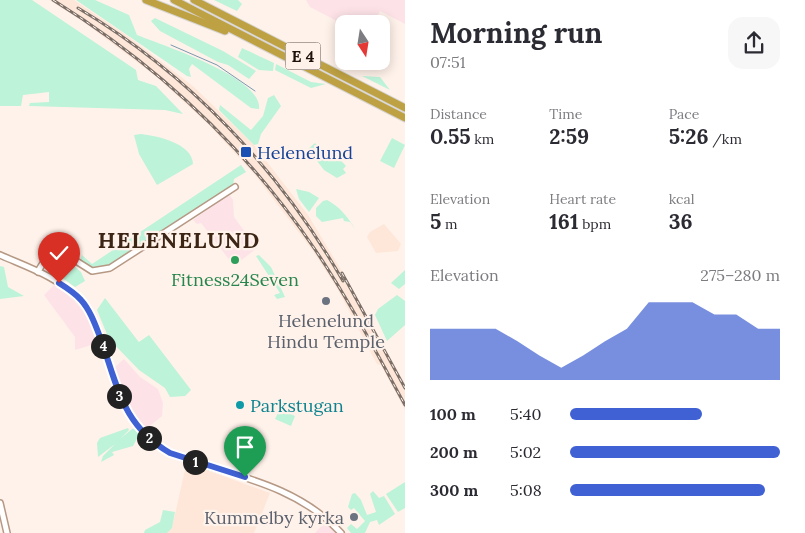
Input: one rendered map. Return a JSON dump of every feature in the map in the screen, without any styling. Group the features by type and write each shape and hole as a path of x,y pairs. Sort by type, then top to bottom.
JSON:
{"highway":[{"path":"146,0 260,44"},
{"name":"E 4","path":"174,0 405,118"},
{"name":"E 4","path":"194,0 405,108"}],"street":[{"path":"38,272 44,260 62,252 97,272 110,268 235,187"},
{"path":"0,255 38,272 73,293 86,308 103,345 119,396 136,424 154,442 170,453 276,487 293,495 318,512 341,533"},
{"path":"0,503 7,533"}],"shaded area":[{"path":"49,0 74,0 129,37 194,87 254,145 308,215 352,288 405,384 405,410 381,365 377,364 338,290 313,251 255,175 208,124 157,77 81,20"},
{"path":"306,0 405,0 405,24 380,11 378,15 335,15 335,20 310,7"},
{"path":"229,194 233,200 234,217 257,248 234,266 201,223 197,224 193,220"},
{"path":"384,224 401,244 398,251 376,253 367,237 370,232"},
{"path":"54,285 63,290 87,314 98,343 75,350 75,337 44,295"},
{"path":"124,359 140,377 158,389 163,403 162,416 146,429 126,403 119,385 114,368"},
{"path":"186,465 201,468 270,493 254,533 167,533 172,528"},
{"path":"325,522 337,533 315,533"}],"green space":[{"path":"0,0 32,0 136,70 138,80 156,86 183,114 165,110 29,106 30,103 49,102 49,92 23,95 21,106 0,106"},
{"path":"76,0 95,0 129,15 137,35 187,54 228,74 245,85 256,97 259,109 251,108 192,64 189,69 191,77 187,76"},
{"path":"214,0 238,0 242,4 237,11"},
{"path":"155,18 223,51 256,71 249,79 228,65 218,62 160,31 151,21"},
{"path":"242,48 274,63 273,71 259,70 238,57"},
{"path":"276,64 311,82 326,84 311,88 275,70"},
{"path":"362,76 380,77 390,90"},
{"path":"274,95 281,106 261,134 258,144 254,145 219,110 220,105 251,130 263,116 268,98"},
{"path":"141,134 164,139 180,146 187,151 193,164 157,185 139,154 134,135"},
{"path":"392,138 405,145 394,168 380,161"},
{"path":"315,143 324,153 317,159 332,151 346,166 343,169 346,173 337,178 324,170 308,149"},
{"path":"241,165 246,172 234,179 233,186 109,268 92,269 80,261 82,255 92,264"},
{"path":"296,189 309,192 319,198 309,212 299,199"},
{"path":"327,200 350,220 355,229 350,222 344,221 343,218 322,222 316,216 316,208 323,201"},
{"path":"259,255 271,267 285,297 277,299 274,295 280,293 256,256"},
{"path":"0,266 4,267 8,287 24,296 0,299"},
{"path":"74,266 81,272 85,281 75,287 61,277"},
{"path":"405,270 405,284 399,289 391,283"},
{"path":"397,295 405,301 405,325 387,341 375,315 378,309"},
{"path":"105,298 139,342 149,335 191,390 185,396 170,397 165,388 139,370 109,339 97,310"},
{"path":"280,409 295,416 291,426 275,419"},
{"path":"128,428 129,430 120,439 136,428 140,433 133,446 112,452 114,455 101,462 103,456 115,444 98,457 97,443 100,438"},
{"path":"405,482 405,508 398,512 386,494"},
{"path":"373,491 379,498 384,496 395,514 379,525 377,520 370,522 365,533 351,533 347,528 351,524 357,529 365,521 354,508 351,510 348,507 352,494 355,493 361,500 367,515 376,512 370,494"},
{"path":"163,510 175,512 172,528 167,533 144,533 145,530 160,522"}],"waterway":[{"path":"171,45 217,65 255,91"}],"railway":[{"path":"53,0 91,25 163,80 197,110 259,176 314,248 361,325 405,405"},
{"path":"78,8 119,34 157,63 194,94 228,127 290,200 318,240 343,281"},
{"path":"342,273 405,388"}],"place":[{"name":"Helenelund","path":"246,152"},
{"name":"Fitness24Seven","path":"235,260"},
{"name":"Helenelund Hindu Temple","path":"326,301"},
{"name":"Parkstugan","path":"240,405"},
{"name":"Kummelby kyrka","path":"354,517"}],"district":[{"name":"HELENELUND","path":"179,240"}],"route":[{"path":"59,283 81,300 94,320 119,396 136,424 159,446 170,453 245,477"}]}
